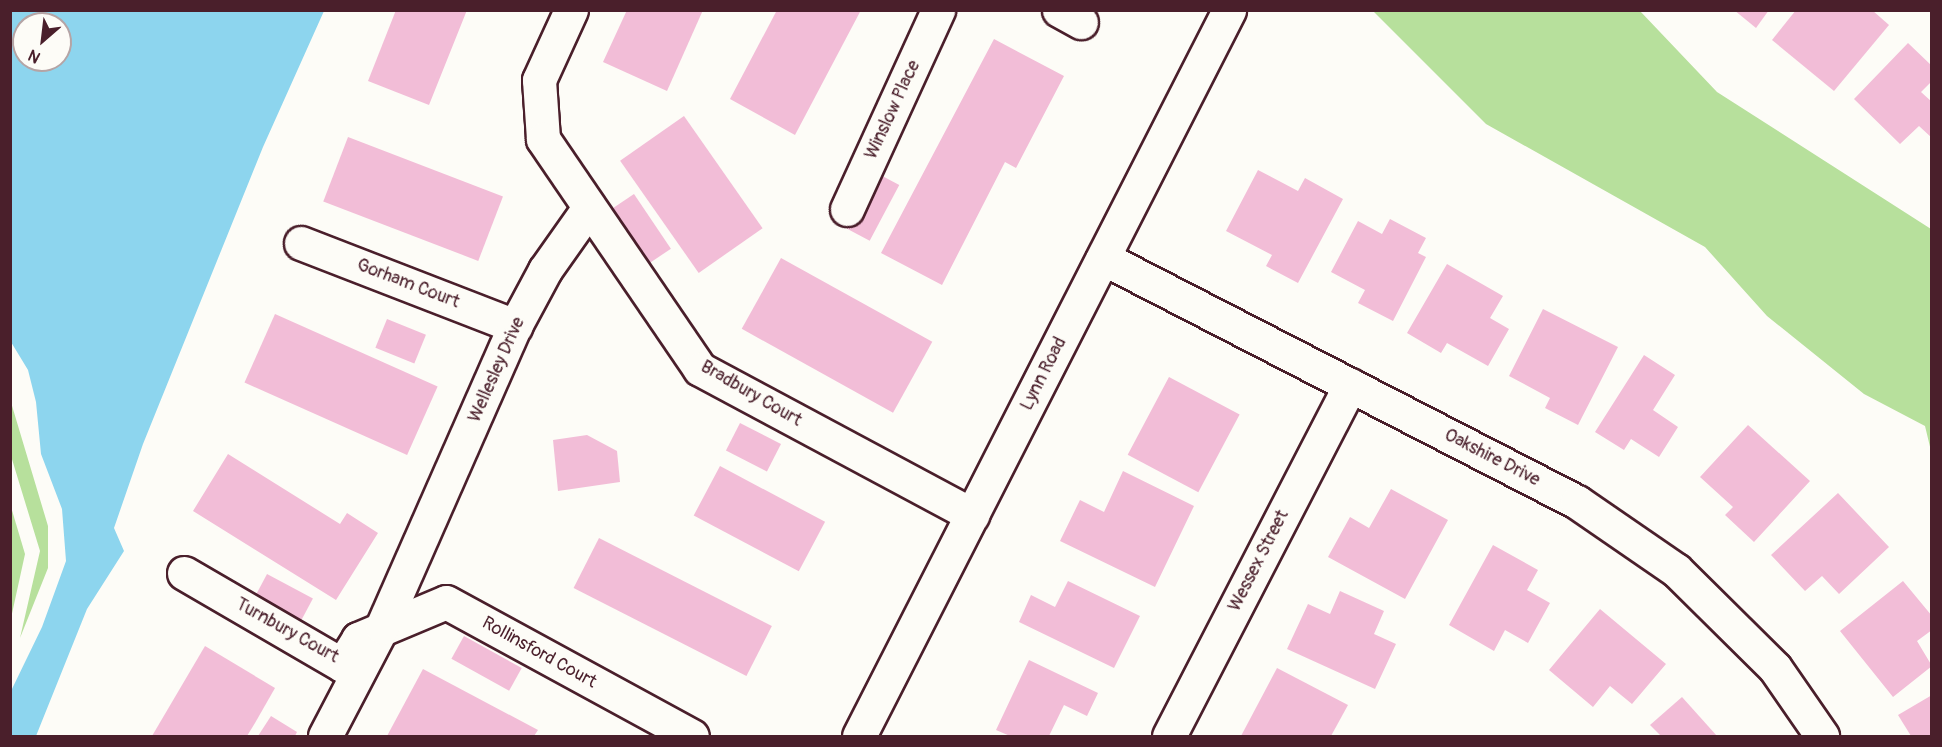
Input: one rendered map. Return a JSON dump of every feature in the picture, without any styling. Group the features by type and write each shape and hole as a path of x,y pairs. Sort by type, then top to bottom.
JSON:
{"street":[{"path":"571,10 539,80 543,139 588,209"},
{"name":"Winslow Place","path":"847,209 938,10"},
{"name":"Lynn Road","path":"859,736 1229,10"},
{"name":"Wellesley Drive","path":"325,736 382,627 515,326 545,270 588,209"},
{"name":"Bradbury Court","path":"588,209 700,369 972,514"},
{"name":"Gorham Court","path":"301,243 515,326"},
{"name":"Oakshire Drive","path":"1103,258 1577,502 1676,570 1775,668 1822,736"},
{"name":"Wessex Street","path":"1169,736 1350,385"},
{"name":"Turnbury Court","path":"184,573 342,665 358,639 382,627"},
{"name":"Rollinsford Court","path":"382,627 446,602 692,736"}],"green space":[{"path":"1373,11 1640,11 1717,92 1931,229 1931,451 1925,426 1864,394 1767,316 1705,247 1486,124"},
{"path":"10,399 48,526 48,568 20,638 40,551 11,456"},
{"path":"11,507 25,554 11,618"}],"water":[{"path":"11,10 324,11 263,147 143,444 114,528 124,551 87,609 36,736 11,736 11,691 42,627 66,561 62,509 41,454 36,402 28,370 11,342"}],"building":[{"path":"396,10 467,10 429,105 368,81"},
{"path":"627,10 703,10 667,91 603,62"},
{"path":"777,10 861,10 795,135 730,99"},
{"path":"1734,10 1769,10 1756,28"},
{"path":"1796,10 1872,10 1889,25 1834,91 1772,40"},
{"path":"994,39 1064,76 1016,168 1005,162 942,285 881,253"},
{"path":"1908,43 1932,66 1932,81 1921,92 1932,102 1932,138 1919,126 1900,144 1854,99"},
{"path":"684,116 763,228 699,273 620,161"},
{"path":"348,137 503,196 478,261 323,201"},
{"path":"871,170 899,185 870,241 841,226"},
{"path":"1258,170 1298,191 1305,178 1343,199 1298,283 1266,266 1272,255 1226,231"},
{"path":"634,194 671,249 645,266 608,211"},
{"path":"1390,219 1426,238 1418,253 1426,257 1393,321 1358,303 1365,290 1331,272 1358,221 1382,234"},
{"path":"781,258 932,342 893,413 742,329"},
{"path":"1447,264 1503,296 1490,318 1509,329 1488,366 1447,343 1441,353 1407,333"},
{"path":"1543,309 1618,347 1578,425 1545,408 1550,398 1509,376"},
{"path":"275,314 438,386 407,455 244,383"},
{"path":"387,319 426,335 414,363 375,348"},
{"path":"1644,355 1675,375 1653,410 1678,427 1659,457 1631,439 1624,450 1595,432"},
{"path":"1169,377 1240,415 1198,492 1128,455"},
{"path":"740,423 781,444 767,472 726,451"},
{"path":"1748,425 1810,481 1754,542 1725,515 1733,507 1700,477"},
{"path":"587,435 617,451 620,482 558,491 553,440"},
{"path":"228,454 340,524 347,513 378,533 336,600 193,511"},
{"path":"720,466 825,522 799,571 694,515"},
{"path":"1123,471 1194,506 1155,587 1060,541 1080,500 1104,512"},
{"path":"1391,489 1448,520 1405,599 1328,557 1350,517 1369,528"},
{"path":"1838,493 1889,547 1839,594 1822,576 1805,591 1771,555"},
{"path":"599,538 772,626 746,676 574,588"},
{"path":"1493,545 1538,570 1527,590 1550,603 1528,643 1505,630 1494,651 1449,625"},
{"path":"267,574 313,598 299,624 253,600"},
{"path":"1068,581 1140,616 1114,668 1019,622 1031,595 1055,607"},
{"path":"1903,581 1932,616 1932,630 1917,641 1932,666 1893,697 1840,631"},
{"path":"1340,591 1384,611 1374,634 1396,644 1375,689 1287,649 1308,604 1330,614"},
{"path":"1600,609 1666,664 1632,704 1610,686 1593,707 1549,670"},
{"path":"464,636 522,668 509,691 451,659"},
{"path":"205,646 275,688 255,723 247,736 152,736"},
{"path":"1029,660 1098,693 1087,716 1064,705 1049,736 1010,736 996,730"},
{"path":"1277,668 1348,705 1331,736 1241,736"},
{"path":"423,669 538,730 534,736 387,736"},
{"path":"1932,695 1932,736 1911,736 1898,715"},
{"path":"1682,697 1717,736 1661,736 1650,725"},
{"path":"271,716 297,732 295,736 258,736"}]}
